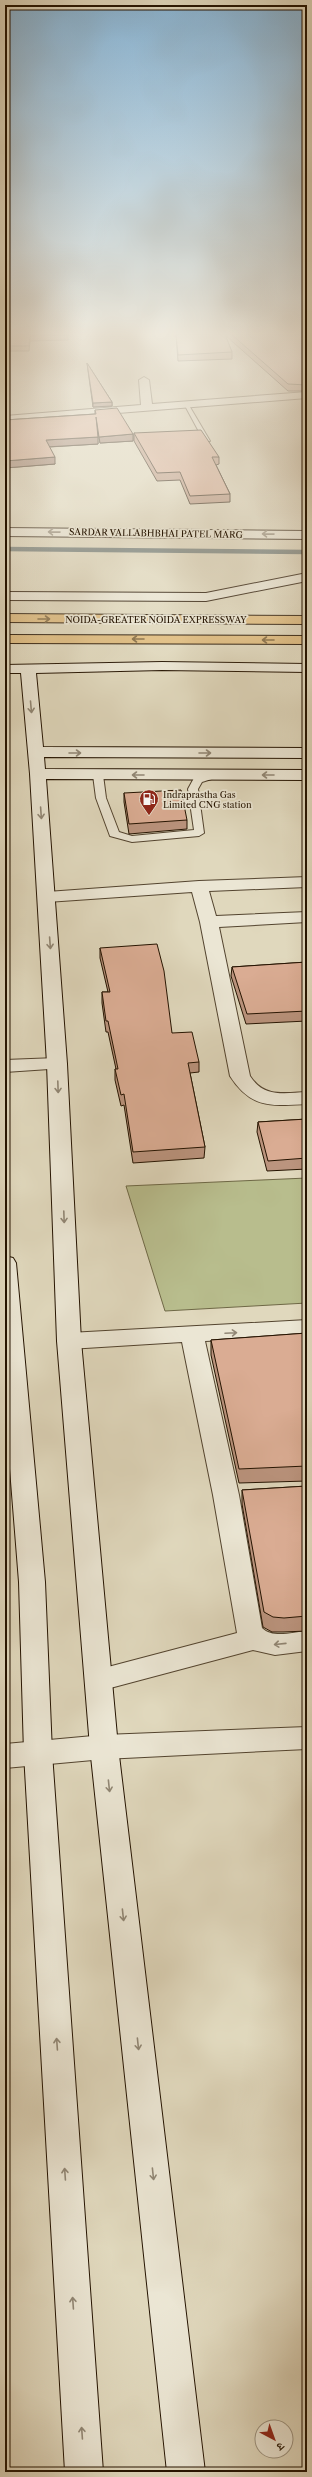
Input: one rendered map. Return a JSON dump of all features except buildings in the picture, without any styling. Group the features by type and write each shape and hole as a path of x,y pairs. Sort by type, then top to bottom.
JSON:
{"highway":[{"path":"197,619 307,612"},
{"name":"NOIDA-GREATER NOIDA EXPRESSWAY","path":"5,618 307,620"},
{"name":"NOIDA-GREATER NOIDA EXPRESSWAY","path":"5,639 307,640"}],"street":[{"name":"SARDAR VALLABHBHAI PATEL MARG","path":"5,532 307,535"},
{"path":"98,596 206,590 307,572"},
{"path":"5,596 206,597 307,577"},
{"path":"5,669 162,666 307,668"},
{"path":"28,668 38,774 47,897 57,1064 69,1342 104,1747 186,2472"},
{"path":"36,752 307,753"},
{"path":"38,774 307,775"},
{"path":"47,897 199,886 307,882"},
{"path":"199,886 209,922 240,1076 246,1089 256,1097 261,1098 307,1098"},
{"path":"209,922 307,917"},
{"path":"5,1066 57,1064"},
{"path":"5,1263 32,1582 38,1753 84,2472"},
{"path":"69,1342 307,1328"},
{"path":"192,1335 237,1494 249,1630 254,1639 262,1643 273,1645 307,1641"},
{"path":"99,1680 254,1639"},
{"path":"5,1756 104,1747 307,1738"}],"lane":[{"path":"98,774 101,798 114,834 132,839 199,833 200,829 193,789 198,780 214,775"}],"green space":[{"path":"307,1178 307,1303 165,1311 126,1186"}],"waterway":[{"path":"5,549 307,552"}],"place":[{"name":"Indraprastha Gas Limited CNG station","path":"149,816"}]}
